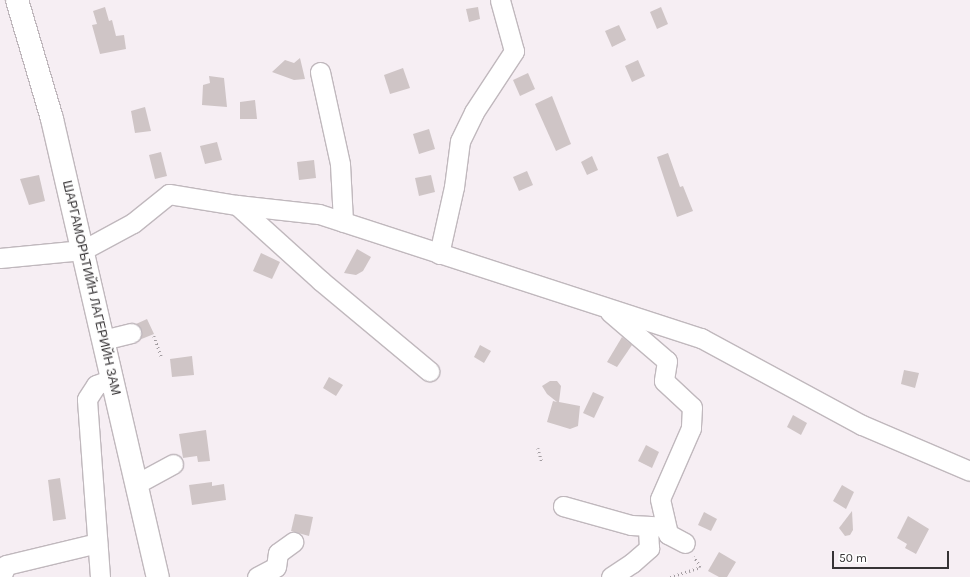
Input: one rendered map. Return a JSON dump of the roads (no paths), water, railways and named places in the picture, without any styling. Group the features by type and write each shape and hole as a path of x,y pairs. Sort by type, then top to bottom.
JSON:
{"street":[{"name":"ШАРГАМОРЬТИЙН ЛАГЕРИЙН ЗАМ","path":"17,0 52,119 158,577"},
{"path":"440,254 454,187 460,141 474,112 514,51 500,0"},
{"path":"320,72 340,164 343,222"},
{"path":"0,258 83,250 133,222 169,194 237,205 319,214 701,338 862,424 970,471"},
{"path":"237,205 321,281 429,371"},
{"path":"604,307 667,361 664,381 692,407 691,428 660,499 657,526 649,548 611,577"},
{"path":"103,340 131,333"},
{"path":"100,577 86,399 96,386 112,379"},
{"path":"136,484 173,464"},
{"path":"563,506 631,525 657,526 685,543"},
{"path":"256,577 276,567 278,554 293,542"},
{"path":"2,577 6,565 97,543"}]}
